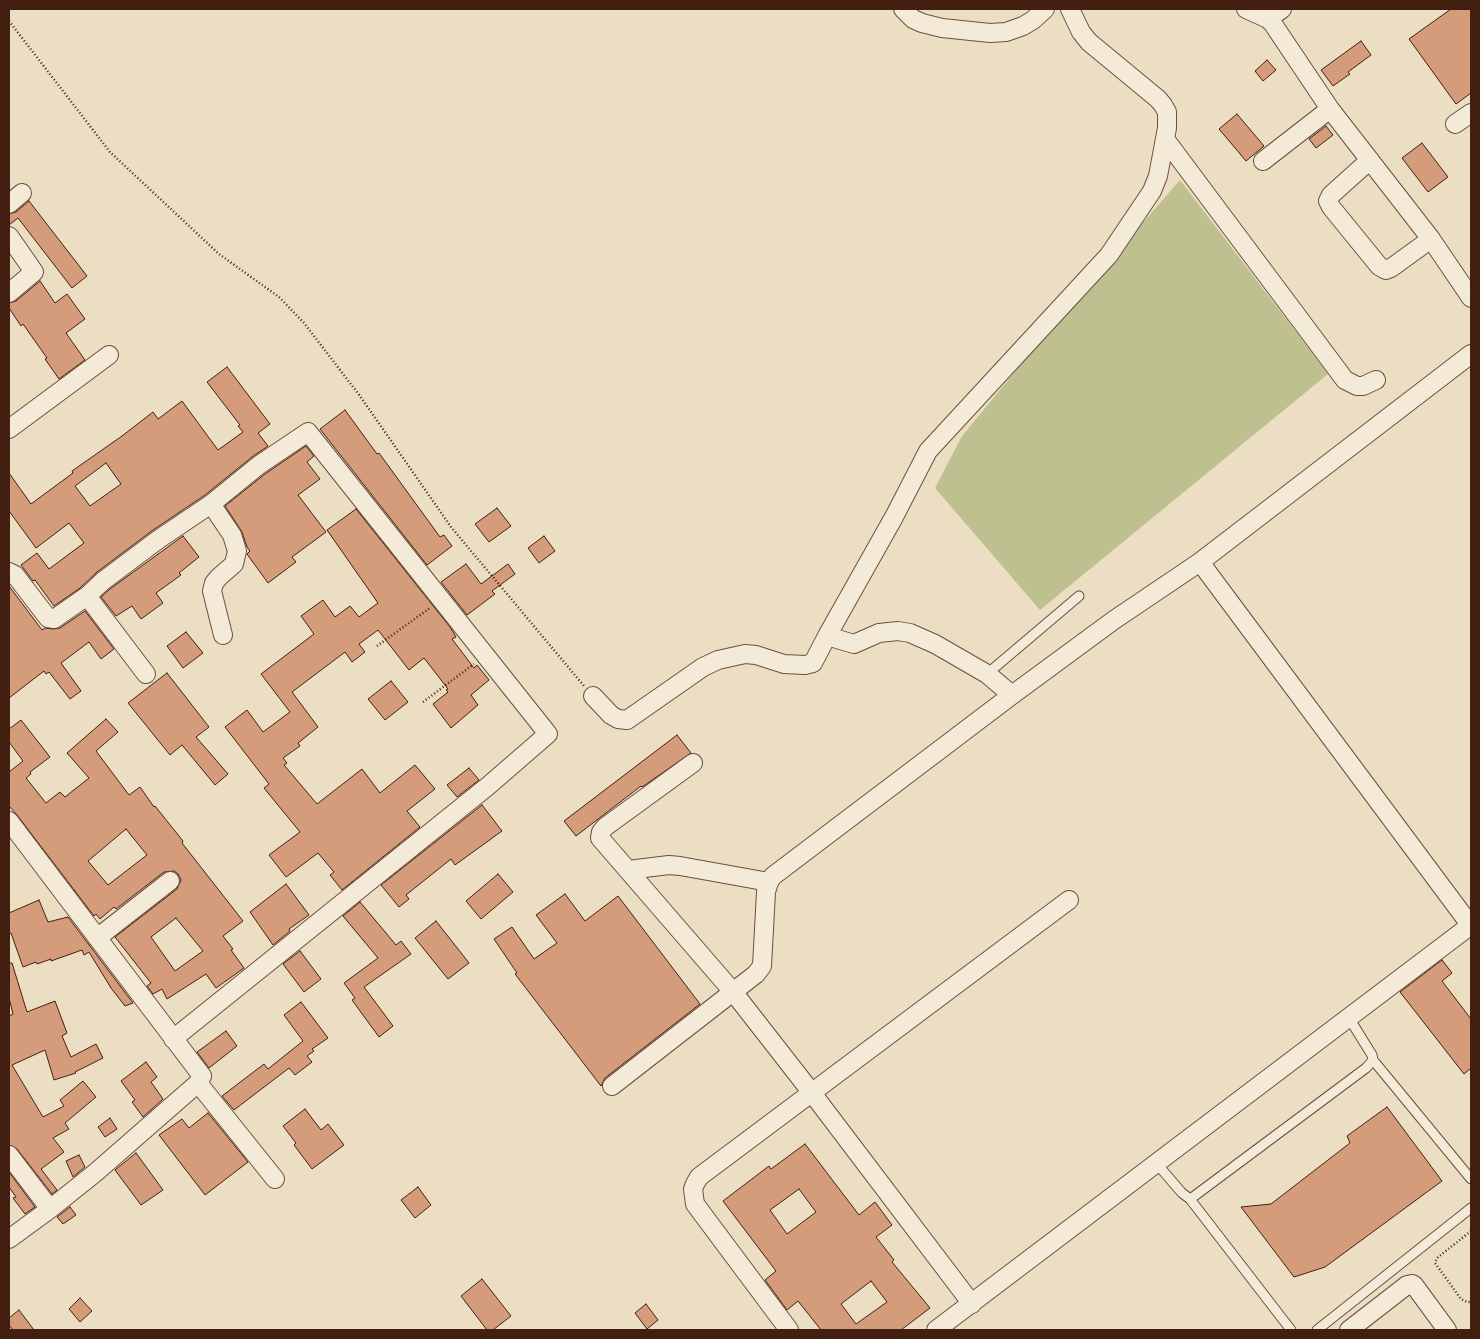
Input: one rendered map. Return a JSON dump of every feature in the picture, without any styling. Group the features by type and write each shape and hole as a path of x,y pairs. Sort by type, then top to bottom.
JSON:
{"street":[{"path":"903,9 913,19 922,23 942,28 990,33 1006,32 1023,26 1045,9"},
{"path":"593,696 611,715 618,719 626,720 703,667 726,657 745,654 796,666 813,664 928,451 1109,255 1152,191 1158,176 1168,119 1163,105 1158,99 1089,42 1070,9"},
{"path":"1246,9 1275,14 1279,32 1330,109 1469,288"},
{"path":"1262,161 1330,109"},
{"path":"1454,124 1471,113"},
{"path":"1166,139 1345,380 1357,386 1363,386 1376,380"},
{"path":"1370,160 1331,195 1328,201 1330,206 1378,266 1386,270 1431,239"},
{"path":"9,236 34,272 9,293"},
{"path":"612,1086 756,974 762,966 766,892 773,876 1012,695 1114,620 1200,562 1471,354"},
{"path":"9,429 109,355"},
{"path":"9,572 16,575 50,620 54,619 87,596 103,581 159,539 211,504 259,465 308,432 548,734 481,793 173,1038"},
{"path":"211,504 232,535 237,551 234,564 216,579 212,591 223,635"},
{"path":"936,1330 1471,925 1200,562"},
{"path":"87,596 146,674"},
{"path":"827,636 854,644 887,631 910,633 935,644 987,674 1012,695"},
{"path":"693,763 613,821 601,832 600,838 734,993 972,1304"},
{"path":"9,821 202,1076 198,1083 95,1173 50,1210 9,1239"},
{"path":"628,870 670,865 769,882"},
{"path":"97,938 170,880"},
{"path":"789,1330 695,1204 693,1189 700,1177 1069,900"},
{"path":"198,1083 275,1179"},
{"path":"9,1156 50,1210"},
{"path":"1348,1330 1410,1284 1414,1285 1446,1330"}],"lane":[{"path":"987,674 1078,596"},
{"path":"1349,1018 1369,1047 1373,1060 1471,1179"},
{"path":"1190,1199 1366,1068 1373,1060"},
{"path":"1157,1164 1182,1193 1190,1199 1291,1330"},
{"path":"1317,1330 1471,1208"}],"path":[{"path":"9,21 110,152 219,254 279,297 291,308 360,396 451,526 518,609 593,696"},
{"path":"377,646 441,600"},
{"path":"423,702 485,656"},
{"path":"1471,1232 1437,1258 1435,1263 1460,1299 1471,1302"}],"green space":[{"path":"1180,180 1328,374 1040,610 935,488 962,436 1045,335"}],"building":[{"path":"1451,9 1471,9 1471,93 1456,104 1409,39"},
{"path":"1361,41 1371,55 1333,86 1321,70"},
{"path":"1267,60 1276,70 1263,81 1255,71"},
{"path":"1237,114 1264,146 1246,161 1219,129"},
{"path":"1326,126 1333,135 1316,148 1309,139"},
{"path":"1422,143 1448,177 1428,192 1402,158"},
{"path":"29,201 87,276 72,288 18,218 9,225 9,214 16,212"},
{"path":"40,281 55,303 67,294 85,319 66,333 85,360 59,379 45,359 47,358 9,308 9,303 16,301"},
{"path":"227,367 270,424 258,433 268,446 205,495 153,530 97,572 80,588 54,606 35,580 33,581 21,565 37,553 49,569 84,543 69,523 36,548 9,511 9,473 31,504 73,473 72,471 153,412 158,419 182,401 218,450 243,432 238,426 240,425 207,382","holes":["106,463 121,484 90,506 75,486"]},
{"path":"345,410 440,537 444,535 452,546 427,565 320,429"},
{"path":"306,446 314,456 307,462 320,479 298,495 326,532 292,557 296,562 268,583 247,554 250,551 242,532 225,506 265,474"},
{"path":"497,508 511,526 489,542 475,524"},
{"path":"356,509 450,627 456,637 452,639 474,668 477,665 489,680 471,695 478,705 451,728 433,704 448,692 446,690 448,689 424,658 409,670 378,630 359,644 365,652 352,662 345,652 292,692 318,727 298,743 300,746 283,758 287,763 284,765 317,804 362,769 380,793 415,765 435,789 407,811 420,827 342,890 330,875 334,872 318,853 286,877 269,855 300,832 264,788 269,784 225,727 247,710 263,732 290,712 261,674 314,634 301,616 323,600 335,617 350,606 359,617 378,603 327,530"},
{"path":"183,536 199,557 179,573 181,575 156,593 163,603 141,619 132,606 116,616 101,597"},
{"path":"544,536 555,551 539,563 528,548"},
{"path":"466,564 481,584 508,564 515,574 492,591 495,594 467,615 441,582"},
{"path":"9,586 42,630 45,628 60,628 85,611 114,649 101,659 89,642 61,663 81,691 70,699 49,672 46,674 44,671 9,698"},
{"path":"186,632 203,653 183,668 167,646"},
{"path":"167,673 209,727 196,737 228,774 215,785 182,745 170,755 128,703"},
{"path":"391,681 408,702 385,720 368,699"},
{"path":"106,719 118,732 96,751 129,795 140,787 243,921 223,936 244,968 216,988 206,974 167,999 162,989 153,994 147,986 151,983 115,937 177,889 181,880 178,874 174,871 164,872 100,919 96,914 94,916 9,806 9,772 23,761 9,742 9,729 21,720 50,757 30,772 31,774 26,778 46,803 60,792 65,797 89,778 67,753","holes":["126,829 147,855 108,885 88,861","176,918 203,951 175,971 151,937"]},
{"path":"677,735 691,753 641,786 576,836 564,821"},
{"path":"469,768 479,780 457,797 447,785"},
{"path":"482,805 502,831 455,865 451,859 406,895 409,899 399,907 381,885"},
{"path":"498,874 513,892 481,919 466,901"},
{"path":"286,884 309,915 289,929 290,931 273,945 250,912"},
{"path":"565,894 585,921 618,896 700,1004 605,1078 601,1086 515,974 517,973 494,939 512,927 534,959 557,943 536,915"},
{"path":"39,900 48,922 68,917 133,1003 125,1006 111,988 89,952 84,955 82,950 51,961 51,959 37,964 36,962 23,967 11,933 9,934 9,913"},
{"path":"360,902 396,945 401,941 411,954 364,987 393,1026 379,1037 352,1000 355,998 344,983 378,958 343,916"},
{"path":"436,921 469,963 448,979 415,938"},
{"path":"300,951 321,979 304,992 283,964"},
{"path":"1442,960 1452,973 1442,981 1471,1019 1471,1068 1464,1074 1400,992"},
{"path":"9,963 12,963 27,1012 55,1001 67,1033 62,1036 71,1057 96,1044 103,1058 76,1073 54,1080 45,1050 12,1065 43,1117 64,1106 60,1100 83,1081 96,1097 65,1123 69,1129 53,1138 64,1152 41,1169 57,1190 52,1194 17,1149 9,1145 9,1016 13,1014 9,998"},
{"path":"301,1002 328,1038 312,1049 314,1051 307,1056 312,1062 295,1075 289,1068 234,1110 222,1096 264,1064 268,1069 303,1041 284,1015"},
{"path":"226,1031 237,1046 209,1068 197,1052"},
{"path":"146,1062 157,1077 151,1082 163,1099 143,1117 132,1102 135,1100 121,1081"},
{"path":"1387,1107 1442,1181 1325,1267 1294,1277 1241,1207 1271,1204 1350,1143 1347,1136"},
{"path":"305,1109 321,1130 328,1124 344,1145 312,1169 294,1145 296,1143 283,1126"},
{"path":"208,1113 248,1162 205,1195 159,1135 182,1119 189,1128"},
{"path":"110,1118 117,1129 105,1137 98,1127"},
{"path":"805,1144 859,1215 875,1202 892,1225 876,1237 894,1260 892,1262 930,1308 901,1330 821,1330 798,1301 787,1310 765,1280 776,1271 723,1201 769,1166 771,1169","holes":["799,1189 816,1212 787,1234 770,1210","871,1281 887,1302 856,1324 841,1304"]},
{"path":"136,1153 163,1190 141,1205 115,1170"},
{"path":"79,1155 85,1167 73,1177 66,1161"},
{"path":"9,1172 35,1207 25,1214 13,1198 16,1197 9,1187"},
{"path":"418,1187 431,1205 415,1218 401,1200"},
{"path":"70,1207 76,1215 63,1224 57,1217"},
{"path":"482,1279 511,1316 493,1330 487,1330 461,1296"},
{"path":"80,1298 92,1311 80,1322 69,1309"},
{"path":"646,1304 658,1320 647,1329 635,1313"},
{"path":"19,1310 34,1330 13,1330 9,1325 9,1318"}]}
